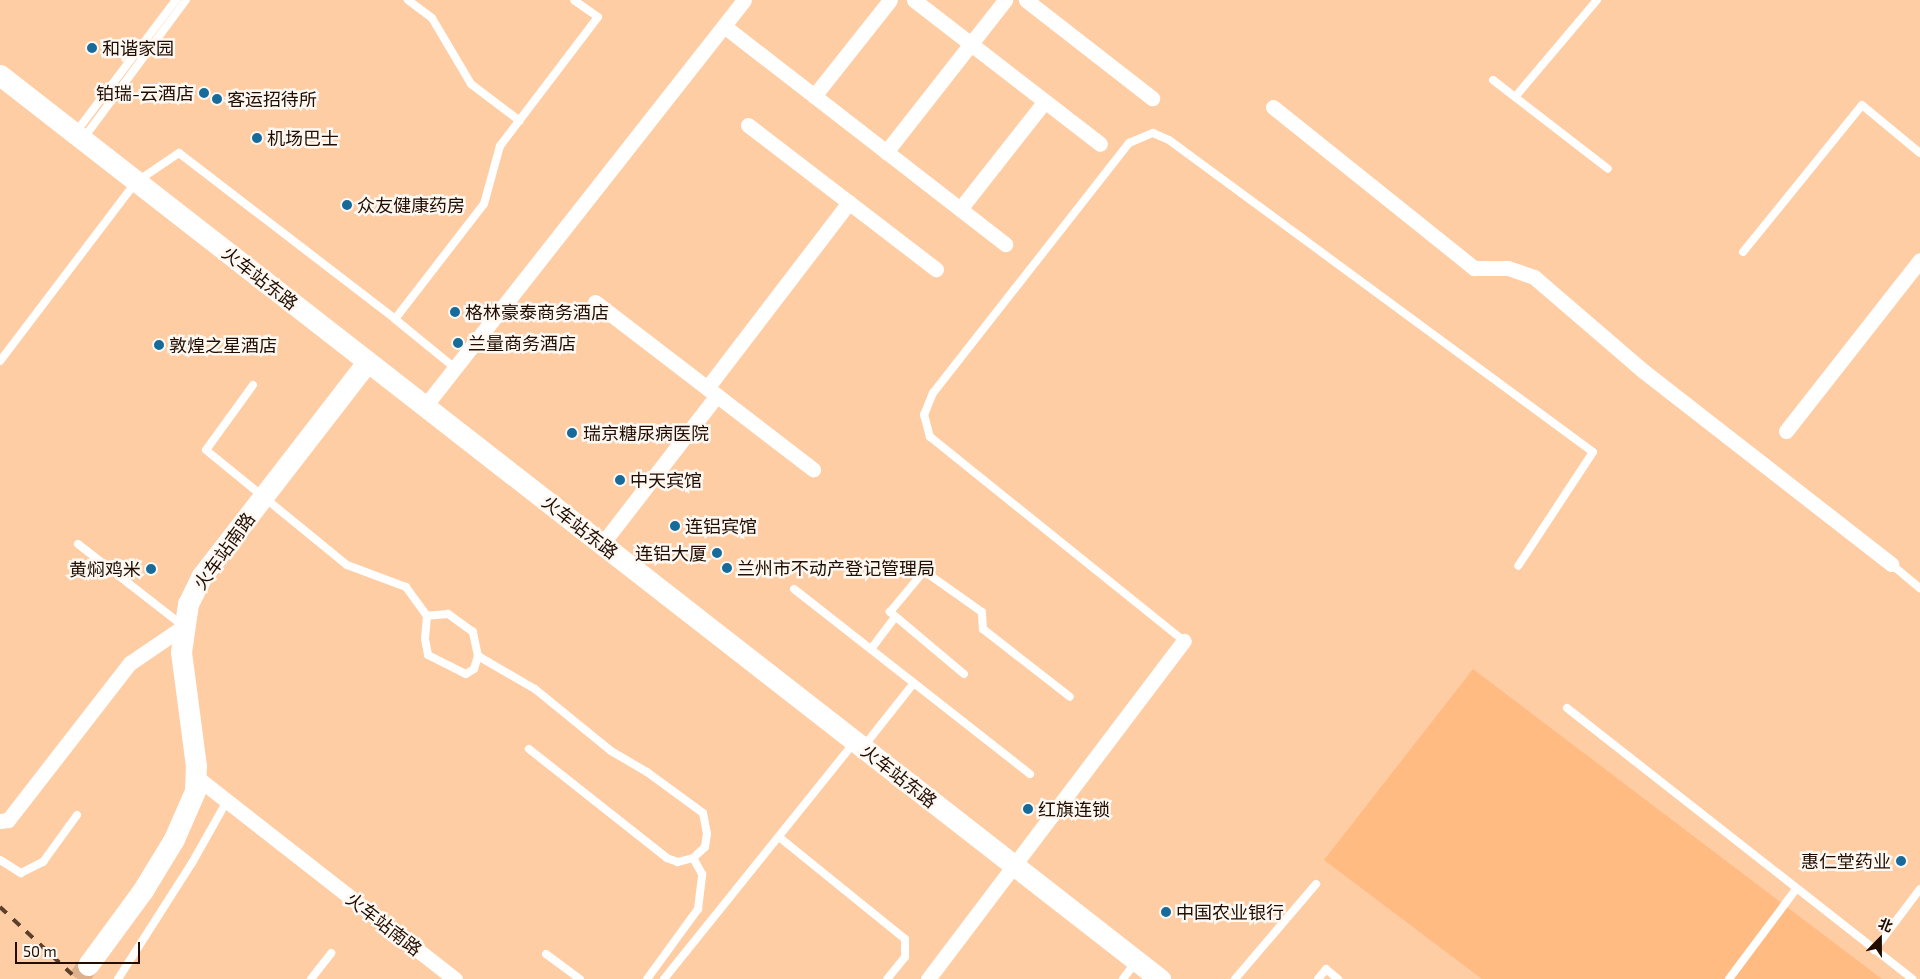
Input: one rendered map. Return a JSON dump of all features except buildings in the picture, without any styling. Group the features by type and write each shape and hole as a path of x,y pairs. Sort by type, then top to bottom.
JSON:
{"main road":[{"name":"火车站东路","path":"0,75 1160,979"},
{"name":"火车站南路","path":"88,965 143,890 174,839 195,791 195,776 181,652 183,627 201,577 367,362"}],"street":[{"path":"425,406 744,0"},
{"path":"814,96 890,0"},
{"path":"914,0 1100,144"},
{"path":"886,152 1005,0"},
{"path":"1026,0 1152,98"},
{"path":"724,26 1005,244"},
{"path":"960,210 1045,101"},
{"path":"1273,107 1474,268 1508,268 1534,277 1642,370 1891,564"},
{"path":"748,125 936,269"},
{"path":"602,544 849,202"},
{"path":"1786,431 1920,260"},
{"path":"595,302 813,468"},
{"path":"0,821 8,820 130,663 183,627"},
{"path":"928,979 1184,642"},
{"name":"火车站南路","path":"195,776 455,979"}],"lane":[{"path":"79,136 176,0"},
{"path":"79,136 186,0"},
{"path":"408,0 432,18 471,84 520,121"},
{"path":"395,319 484,204 500,146 598,17 574,0"},
{"path":"1515,97 1597,0"},
{"path":"1493,80 1608,169"},
{"path":"1743,252 1862,106 1920,153"},
{"path":"1184,642 930,437 924,415 933,393 1129,143 1153,133 1177,146 1593,452 1518,566"},
{"path":"0,361 136,182 179,153 395,319 455,368"},
{"path":"253,385 206,450 347,565 406,587 427,616 425,639 428,655 466,674 474,669 478,656 472,632 448,614 427,616"},
{"path":"78,544 183,627"},
{"path":"1891,564 1920,588"},
{"path":"964,674 894,618 890,612 924,571 982,612 983,629 1070,698"},
{"path":"794,589 1030,774"},
{"path":"871,649 894,618"},
{"path":"478,656 535,689 611,751 647,772 703,813 708,834 705,848 693,858 678,862 667,858 530,749"},
{"path":"664,979 779,837 914,683"},
{"path":"1567,708 1912,979"},
{"path":"118,979 192,864 227,801"},
{"path":"0,860 22,873 43,862 77,815"},
{"path":"779,837 905,939 905,957 887,979"},
{"path":"647,979 698,908 702,874 693,858"},
{"path":"1235,979 1316,884"},
{"path":"1729,979 1796,889"},
{"path":"1874,950 1920,889"},
{"path":"311,979 331,953"},
{"path":"546,954 580,979"},
{"path":"1123,979 1137,961"},
{"path":"1318,979 1326,969 1338,979"}],"shaded area":[{"path":"1473,669 1882,979 1482,979 1324,860"}],"tunnel":[{"path":"78,979 88,965"}],"railway":[{"path":"0,907 77,979"}],"place":[{"name":"和谐家园","path":"92,48"},
{"name":"铂瑞-云酒店","path":"204,93"},
{"name":"客运招待所","path":"217,99"},
{"name":"机场巴士","path":"257,138"},
{"name":"众友健康药房","path":"347,205"},
{"name":"格林豪泰商务酒店","path":"455,312"},
{"name":"兰量商务酒店","path":"458,343"},
{"name":"敦煌之星酒店","path":"159,345"},
{"name":"瑞京糖尿病医院","path":"572,433"},
{"name":"中天宾馆","path":"620,480"},
{"name":"连铝宾馆","path":"675,526"},
{"name":"连铝大厦","path":"717,553"},
{"name":"兰州市不动产登记管理局","path":"727,568"},
{"name":"黄焖鸡米","path":"151,569"},
{"name":"红旗连锁","path":"1028,809"},
{"name":"惠仁堂药业","path":"1901,861"},
{"name":"中国农业银行","path":"1166,912"}]}
